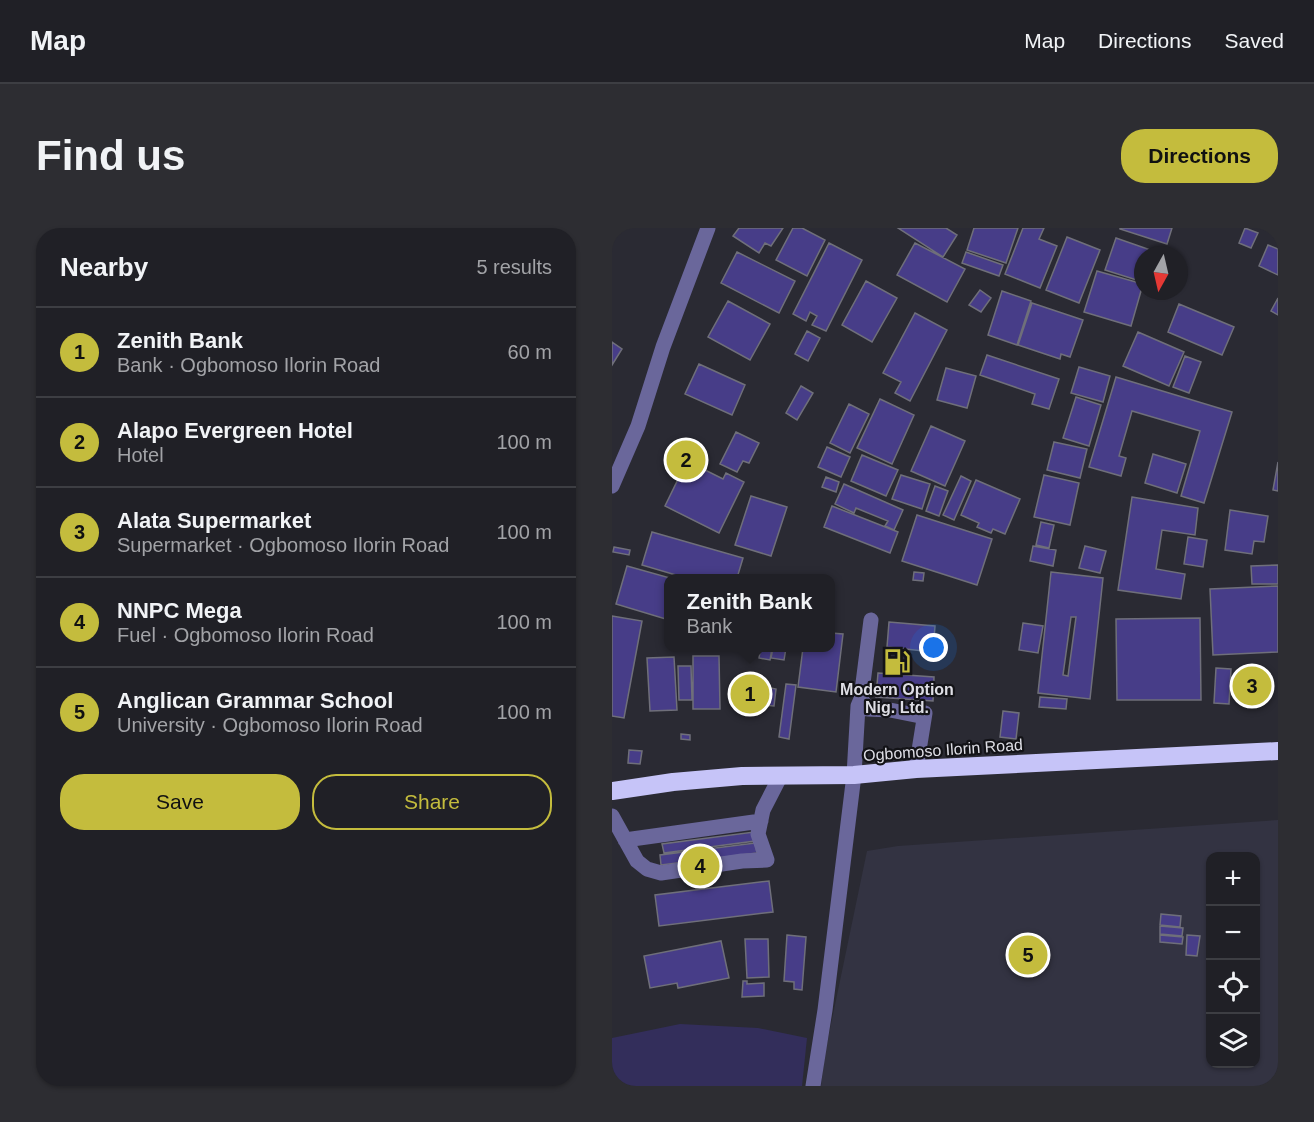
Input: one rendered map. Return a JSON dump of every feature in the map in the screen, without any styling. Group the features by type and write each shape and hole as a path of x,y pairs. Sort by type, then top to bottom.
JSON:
{"highway":[{"name":"Ogbomoso Ilorin Road","path":"612,791 673,782 742,776 854,775 916,769 1278,751"}],"street":[{"path":"612,486 638,426 663,347 708,228"},
{"path":"813,1086 825,1010 854,775 858,706 861,699 871,620"},
{"path":"861,699 868,709 890,710 920,716 926,713 916,769"},
{"path":"612,816 637,861 647,869 661,873 742,861 767,860 758,834 763,810 781,775"},
{"path":"625,840 761,820"}],"shaded area":[{"path":"1278,820 1278,1086 821,1086 825,1053 867,851 898,846"},
{"path":"680,1024 758,1028 807,1038 802,1086 612,1086 612,1038"}],"building":[{"path":"739,228 783,228 771,246 765,243 759,253 733,236"},
{"path":"793,228 802,228 825,240 807,276 776,260"},
{"path":"898,228 946,228 957,235 943,257"},
{"path":"974,228 1018,228 1006,263 967,250"},
{"path":"1023,228 1044,228 1039,239 1057,246 1040,288 1005,274"},
{"path":"1120,228 1172,228 1167,244"},
{"path":"1245,228 1258,233 1251,248 1239,243"},
{"path":"1067,237 1100,250 1079,303 1046,290"},
{"path":"1116,238 1139,246 1134,246 1134,279 1105,270"},
{"path":"829,243 862,260 826,331 812,325 817,316 810,312 806,321 793,314"},
{"path":"915,243 965,269 947,302 897,275"},
{"path":"1268,245 1278,249 1278,275 1259,266"},
{"path":"737,252 795,281 779,313 721,283"},
{"path":"966,252 1003,265 999,276 962,263"},
{"path":"1097,271 1134,281 1134,300 1138,300 1131,326 1084,312"},
{"path":"866,281 897,298 872,342 842,325"},
{"path":"980,290 991,298 981,312 969,305"},
{"path":"1002,291 1031,301 1017,345 988,335"},
{"path":"1278,298 1278,315 1271,311"},
{"path":"728,301 770,324 750,360 708,337"},
{"path":"1032,303 1083,320 1070,357 1061,354 1060,359 1018,345"},
{"path":"1179,304 1234,327 1222,355 1168,332"},
{"path":"915,313 947,330 910,401 895,393 901,382 883,373"},
{"path":"807,331 820,338 808,361 795,354"},
{"path":"1138,332 1184,352 1169,386 1123,366"},
{"path":"612,342 622,349 612,365"},
{"path":"987,355 1059,379 1049,409 1032,404 1035,394 980,375"},
{"path":"1185,356 1201,362 1189,393 1173,387"},
{"path":"699,364 745,385 732,415 685,394"},
{"path":"1079,367 1110,376 1103,402 1071,393"},
{"path":"946,368 976,376 967,408 937,400"},
{"path":"1116,377 1232,412 1204,503 1181,496 1200,431 1132,411 1119,456 1126,458 1121,476 1089,467"},
{"path":"801,386 813,393 797,420 786,413"},
{"path":"1076,397 1101,405 1089,446 1063,438"},
{"path":"880,399 914,415 892,464 857,448"},
{"path":"849,404 869,414 850,453 830,443"},
{"path":"931,426 965,441 945,486 911,471"},
{"path":"736,432 759,443 749,463 743,461 737,472 720,464"},
{"path":"1054,442 1087,449 1080,478 1047,470"},
{"path":"827,447 850,457 841,477 818,467"},
{"path":"1153,454 1186,464 1177,493 1145,483"},
{"path":"862,455 898,470 886,496 851,481"},
{"path":"687,461 723,479 726,473 744,482 719,533 665,506"},
{"path":"1278,462 1278,491 1273,490"},
{"path":"901,475 930,484 922,509 892,499"},
{"path":"1044,475 1079,483 1070,525 1034,517"},
{"path":"961,476 971,481 954,520 943,515"},
{"path":"826,477 839,482 836,492 822,487"},
{"path":"976,480 1020,499 1005,534 993,529 991,533 977,527 979,523 961,515"},
{"path":"844,484 903,510 894,530 885,526 888,521 856,508 854,513 835,504"},
{"path":"935,486 948,491 939,516 926,511"},
{"path":"751,496 787,507 771,556 735,545"},
{"path":"1132,497 1198,508 1195,535 1162,530 1156,569 1185,574 1181,599 1118,590"},
{"path":"832,506 898,532 890,553 824,527"},
{"path":"1230,510 1268,516 1264,542 1254,541 1252,554 1225,550"},
{"path":"917,515 992,539 977,585 902,561"},
{"path":"1041,522 1054,525 1049,548 1036,545"},
{"path":"652,532 743,558 738,574 672,574 642,565"},
{"path":"1188,537 1207,540 1203,567 1184,564"},
{"path":"1033,546 1056,550 1053,566 1030,561"},
{"path":"1085,546 1106,551 1100,573 1079,568"},
{"path":"614,547 630,550 629,555 613,552"},
{"path":"1278,565 1278,584 1252,584 1251,566"},
{"path":"627,566 664,576 664,618 616,604"},
{"path":"914,572 924,573 923,581 913,580"},
{"path":"1051,572 1103,578 1090,699 1038,693","holes":["1071,617 1076,617 1068,676 1063,675"]},
{"path":"1278,586 1278,652 1213,655 1210,589"},
{"path":"612,616 642,621 624,718 612,716"},
{"path":"1200,618 1201,700 1117,700 1116,619"},
{"path":"889,622 935,626 933,652 887,647"},
{"path":"1023,623 1043,626 1038,653 1019,650"},
{"path":"835,633 843,634 836,692 798,687 802,652 835,652"},
{"path":"760,652 771,652 770,660 759,658"},
{"path":"772,652 785,652 784,660 771,658"},
{"path":"693,656 719,656 720,709 693,709"},
{"path":"674,657 677,710 650,711 647,658"},
{"path":"678,666 691,666 692,700 679,700"},
{"path":"1216,668 1231,669 1229,704 1214,703"},
{"path":"878,673 934,677 933,701 876,697"},
{"path":"786,684 796,685 789,739 779,737"},
{"path":"766,687 776,689 774,706 764,705"},
{"path":"1040,697 1067,699 1066,709 1039,707"},
{"path":"1003,711 1019,713 1016,739 1000,737"},
{"path":"681,734 690,735 690,740 681,739"},
{"path":"629,750 642,751 640,764 628,763"},
{"path":"754,832 755,841 664,853 662,844"},
{"path":"755,843 757,853 661,865 660,855"},
{"path":"769,881 773,912 659,926 655,895"},
{"path":"1161,914 1181,916 1180,927 1160,925"},
{"path":"1160,926 1183,928 1182,936 1160,934"},
{"path":"787,935 806,937 802,990 794,989 794,982 784,981"},
{"path":"1160,935 1183,937 1182,944 1160,942"},
{"path":"1187,935 1200,936 1197,956 1186,955"},
{"path":"745,939 768,939 769,977 747,978"},
{"path":"721,941 729,978 678,988 677,983 650,988 644,956"},
{"path":"743,981 747,981 747,984 764,983 764,996 742,997"}],"place":[{"name":"Alapo Evergreen Hotel","path":"686,460"},
{"name":"Modern Option Nig. Ltd.","path":"897,662"},
{"name":"Alata Supermarket","path":"1252,686"},
{"name":"Zenith Bank","path":"750,694"},
{"name":"NNPC Mega","path":"700,866"},
{"name":"Anglican Grammar School","path":"1028,955"}]}
